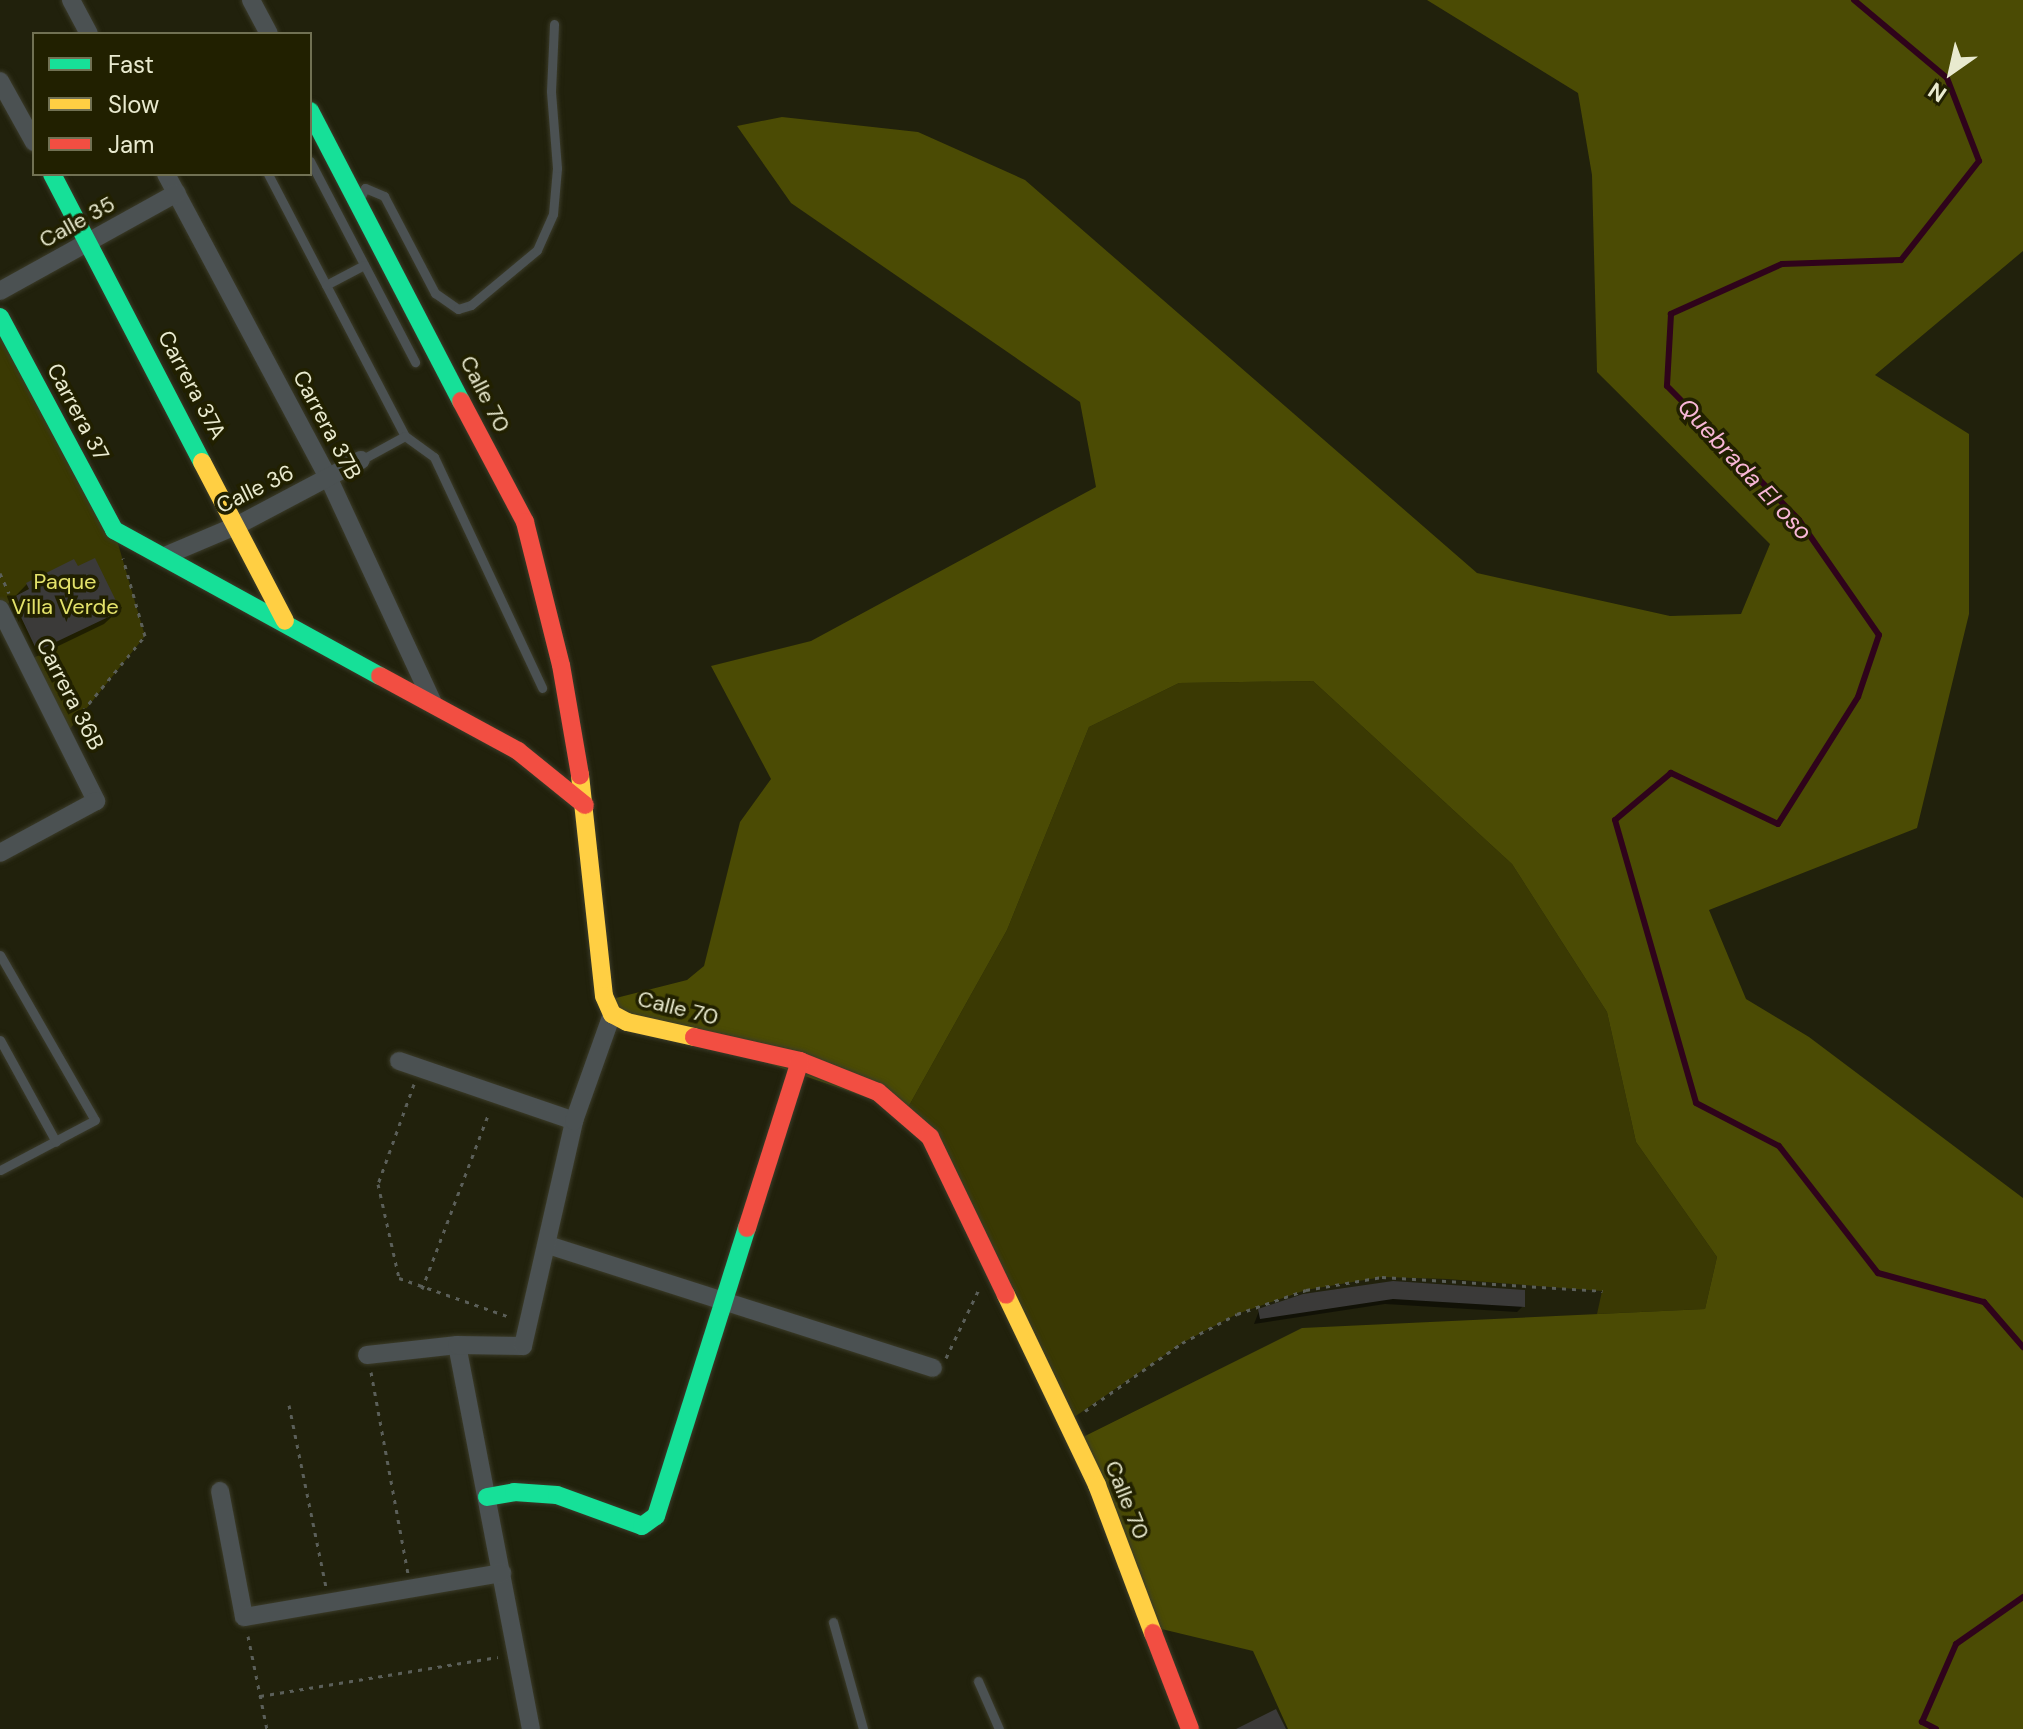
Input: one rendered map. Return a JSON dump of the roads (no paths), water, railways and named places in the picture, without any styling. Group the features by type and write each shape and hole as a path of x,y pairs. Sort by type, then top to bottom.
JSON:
{"street":[{"path":"71,0 88,32"},
{"path":"251,0 268,32"},
{"path":"0,81 32,138"},
{"name":"Calle 70","path":"312,115 525,522 561,665 585,805 604,996 612,1014 627,1022 800,1061 878,1092 922,1128 950,1171 1067,1420 1190,1729"},
{"name":"Carrera 37A","path":"53,176 238,525 285,621"},
{"name":"Carrera 37B","path":"167,176 329,479 433,703"},
{"name":"Calle 35","path":"0,291 177,193"},
{"name":"Carrera 37","path":"0,317 114,530 167,555"},
{"name":"Calle 36","path":"167,555 238,525 361,460"},
{"path":"167,555 518,751 585,805"},
{"name":"Carrera 36B","path":"0,609 96,801 2,847"},
{"path":"367,1355 457,1345 523,1346 574,1121 612,1014"},
{"path":"399,1061 574,1121"},
{"path":"487,1497 514,1492 557,1495 642,1526 651,1523 800,1061"},
{"path":"548,1245 722,1304 933,1368"},
{"path":"457,1345 531,1729"},
{"path":"220,1491 244,1617 502,1573"}],"lane":[{"path":"358,202 365,188 384,196 435,293 458,309 471,305 537,250 553,214 557,168 551,91 554,24"},
{"path":"312,165 415,362"},
{"path":"269,176 405,436 434,457 542,688"},
{"path":"326,285 364,265"},
{"path":"361,460 405,436"},
{"path":"0,955 95,1120 0,1170"},
{"path":"0,1040 56,1142"},
{"path":"833,1622 863,1729"},
{"path":"978,1681 999,1729"}],"waterway":[{"name":"Quebrada El oso","path":"1854,0 1947,78 1979,161 1901,260 1782,264 1671,314 1667,386 1799,520 1879,635 1858,697 1778,824 1671,773 1615,820 1696,1103 1779,1146 1878,1273 1984,1302 2023,1347"},
{"name":"Quebrada El oso","path":"1936,1729 1922,1722 1956,1644 2023,1597"}],"park label":[{"name":"Paque Villa Verde","path":"65,594"}]}
